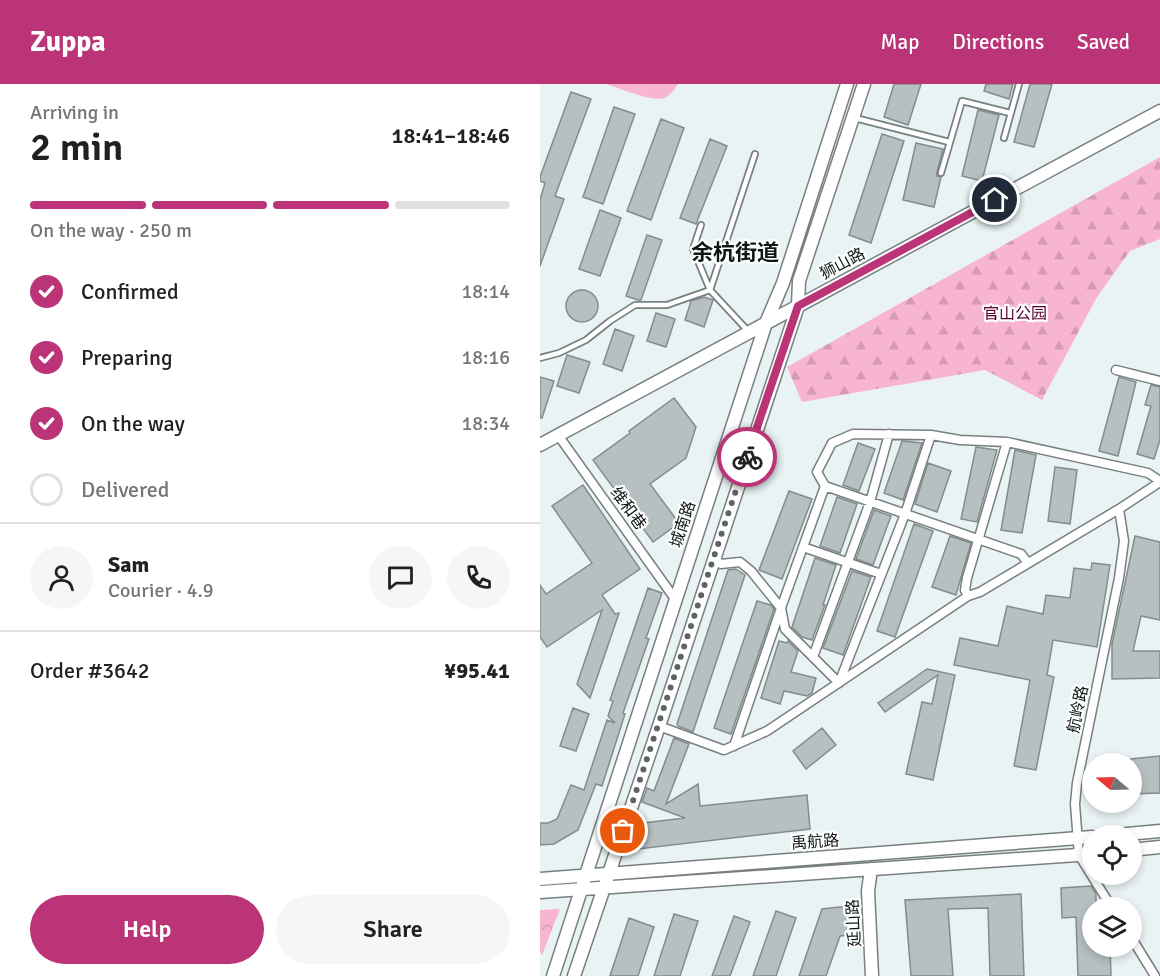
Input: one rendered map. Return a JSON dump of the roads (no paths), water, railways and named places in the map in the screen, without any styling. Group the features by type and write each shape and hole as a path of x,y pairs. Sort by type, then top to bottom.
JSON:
{"main road":[{"name":"城南路","path":"553,976 675,599 766,323 783,284 847,84"},
{"path":"574,976 798,306 799,281 864,84"},
{"name":"狮山路","path":"540,445 1160,111"},
{"path":"1142,833 1160,831"},
{"name":"禹航路","path":"540,879 1082,838"},
{"path":"1142,849 1160,847"},
{"name":"禹航路","path":"540,892 1082,855"},
{"name":"延山路","path":"871,869 868,891 872,976"}],"street":[{"path":"1116,370 1160,381"},
{"path":"659,726 724,750 767,731 968,596 980,592 1119,509 1160,481 1148,473 1007,442 960,440 931,435 853,434 832,443 817,472 825,486 1021,554 1028,563"},
{"path":"813,657 870,502 889,434"},
{"name":"维和巷","path":"558,435 675,599"},
{"path":"839,683 905,513 931,435"},
{"path":"968,596 965,590 967,578 1007,442"},
{"path":"734,746 825,486"},
{"name":"航岭路","path":"1105,897 1079,855 1075,804 1077,783 1119,578 1124,541 1119,509"},
{"path":"803,547 881,574"},
{"path":"713,558 721,564 740,562 751,571 781,608 785,629 839,683"},
{"path":"1142,955 1155,976"}],"lane":[{"path":"1004,138 1019,84"},
{"path":"941,172 962,101 1010,113"},
{"path":"853,118 949,142"},
{"path":"710,290 755,154"},
{"path":"701,225 693,249 710,290 749,332"},
{"path":"540,358 559,353 586,340 635,305 667,304 710,290"}],"district":[{"name":"余杭街道","path":"735,252"}],"park label":[{"name":"官山公园","path":"1015,313"}]}
